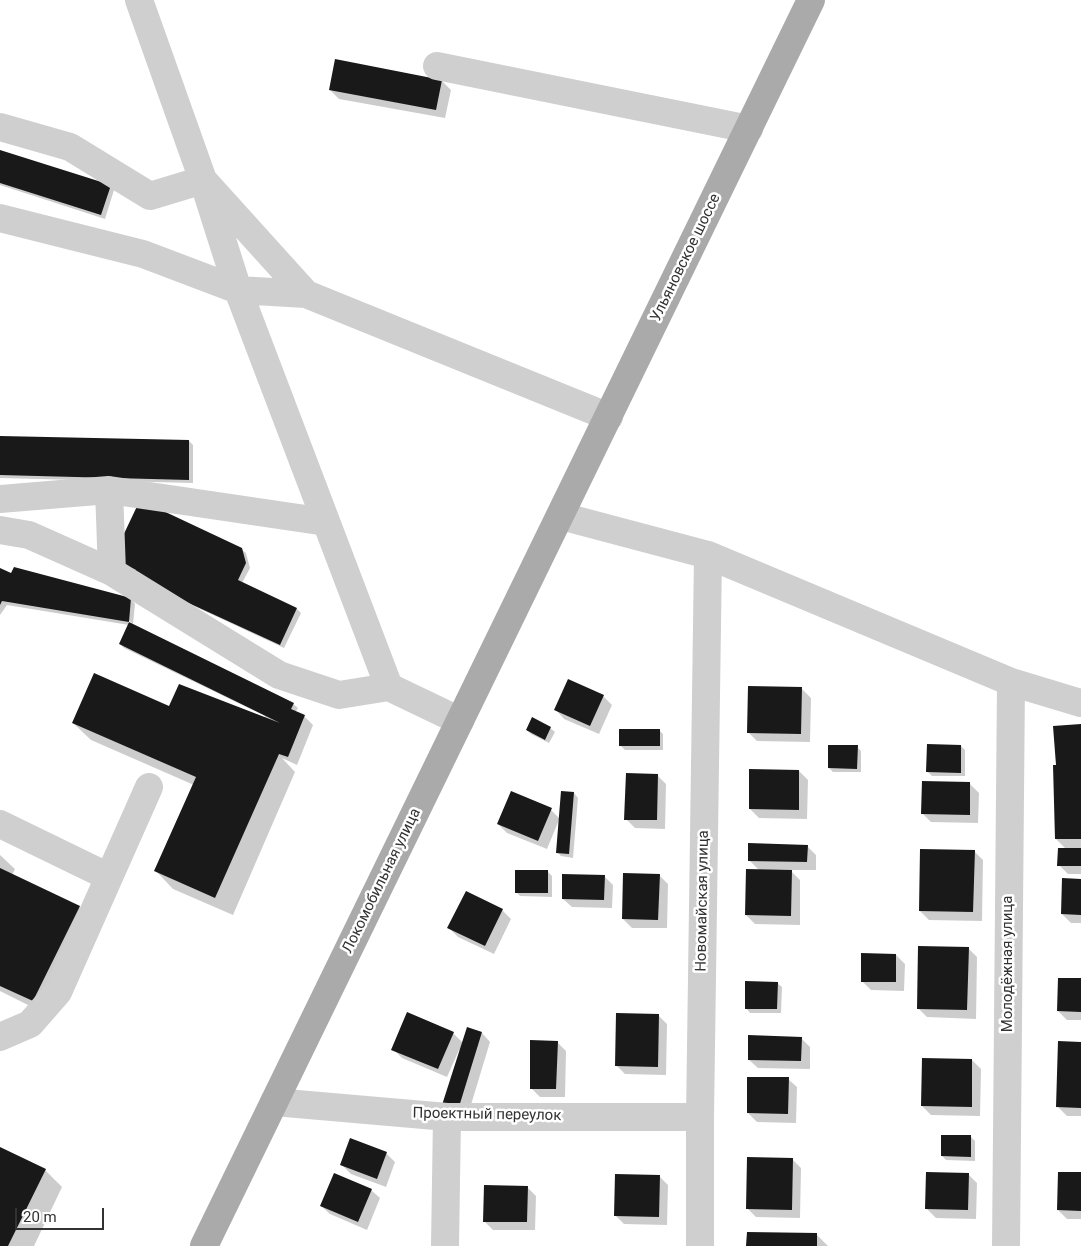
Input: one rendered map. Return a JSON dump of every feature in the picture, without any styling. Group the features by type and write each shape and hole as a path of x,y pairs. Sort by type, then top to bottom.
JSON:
{"main road":[{"name":"Ульяновское шоссе","path":"561,516 811,0"},
{"name":"Локомобильная улица","path":"204,1246 561,516"}],"street":[{"path":"139,0 203,180 238,290 389,687"},
{"path":"437,66 749,128"},
{"path":"0,128 70,147 150,196 203,180"},
{"path":"203,180 306,294"},
{"path":"0,218 143,254 238,290 306,294 609,417"},
{"path":"0,499 109,490 326,522"},
{"path":"109,490 112,572"},
{"path":"561,516 708,555 1011,682 1081,703"},
{"path":"0,530 29,535 112,572 279,675 339,695 389,687 460,721"},
{"name":"Новомайская улица","path":"700,1246 708,555"},
{"name":"Молодёжная улица","path":"1006,1246 1011,682"},
{"path":"0,1037 30,1024 58,992 149,787"},
{"path":"0,824 109,877"},
{"name":"Проектный переулок","path":"274,1102 447,1117 700,1117"},
{"path":"445,1246 447,1117"}],"building":[{"path":"335,59 442,80 436,110 329,90"},
{"path":"0,150 111,185 101,215 0,183"},
{"path":"0,436 189,440 189,480 0,475"},
{"path":"140,500 242,548 246,563 238,580 297,608 280,645 132,577 136,570 112,559"},
{"path":"14,567 131,598 129,622 2,601 0,605 0,568 11,573"},
{"path":"129,622 294,703 291,709 305,715 288,757 279,754 215,898 154,871 196,777 72,723 94,673 169,706 179,684 280,723 119,644"},
{"path":"568,679 604,695 590,726 554,710"},
{"path":"748,686 802,687 801,734 747,733"},
{"path":"532,717 551,727 545,740 526,730"},
{"path":"1081,724 1081,839 1055,839 1053,765 1056,765 1053,726"},
{"path":"619,729 660,729 660,746 619,746"},
{"path":"927,744 961,745 961,773 926,772"},
{"path":"828,745 858,745 857,769 828,768"},
{"path":"749,769 799,770 799,810 749,809"},
{"path":"626,773 658,774 657,820 624,820"},
{"path":"922,781 970,782 970,815 921,814"},
{"path":"511,791 552,808 538,841 497,824"},
{"path":"561,791 574,792 569,854 556,853"},
{"path":"748,843 808,845 807,862 748,861"},
{"path":"1058,848 1081,848 1081,866 1057,866"},
{"path":"920,849 975,850 973,912 919,911"},
{"path":"0,868 80,906 33,1001 0,986"},
{"path":"746,869 792,870 791,916 745,915"},
{"path":"515,870 548,870 548,893 515,893"},
{"path":"623,873 660,874 658,920 622,919"},
{"path":"562,874 605,875 604,900 562,899"},
{"path":"1062,878 1081,879 1081,915 1061,914"},
{"path":"466,891 503,909 485,946 447,928"},
{"path":"918,946 969,947 967,1010 917,1009"},
{"path":"861,953 896,954 896,982 861,982"},
{"path":"1058,978 1081,978 1081,1012 1057,1011"},
{"path":"745,981 778,982 777,1009 745,1009"},
{"path":"407,1012 454,1032 438,1069 391,1050"},
{"path":"616,1013 659,1014 658,1067 615,1066"},
{"path":"467,1027 482,1032 458,1110 442,1105"},
{"path":"748,1035 802,1037 801,1061 748,1060"},
{"path":"530,1040 558,1041 556,1089 530,1089"},
{"path":"1058,1041 1081,1042 1081,1108 1056,1107"},
{"path":"922,1058 972,1059 972,1107 921,1106"},
{"path":"747,1077 789,1077 788,1114 747,1113"},
{"path":"941,1135 971,1135 971,1157 941,1156"},
{"path":"350,1138 387,1152 377,1179 340,1165"},
{"path":"0,1147 46,1169 8,1246 0,1246"},
{"path":"747,1157 793,1158 792,1210 746,1209"},
{"path":"926,1172 969,1173 968,1210 925,1209"},
{"path":"1058,1172 1081,1172 1081,1211 1057,1210"},
{"path":"334,1173 372,1189 358,1222 320,1206"},
{"path":"615,1174 660,1175 659,1217 614,1216"},
{"path":"484,1185 528,1186 527,1222 483,1222"},
{"path":"747,1232 817,1233 817,1246 746,1246"}]}
